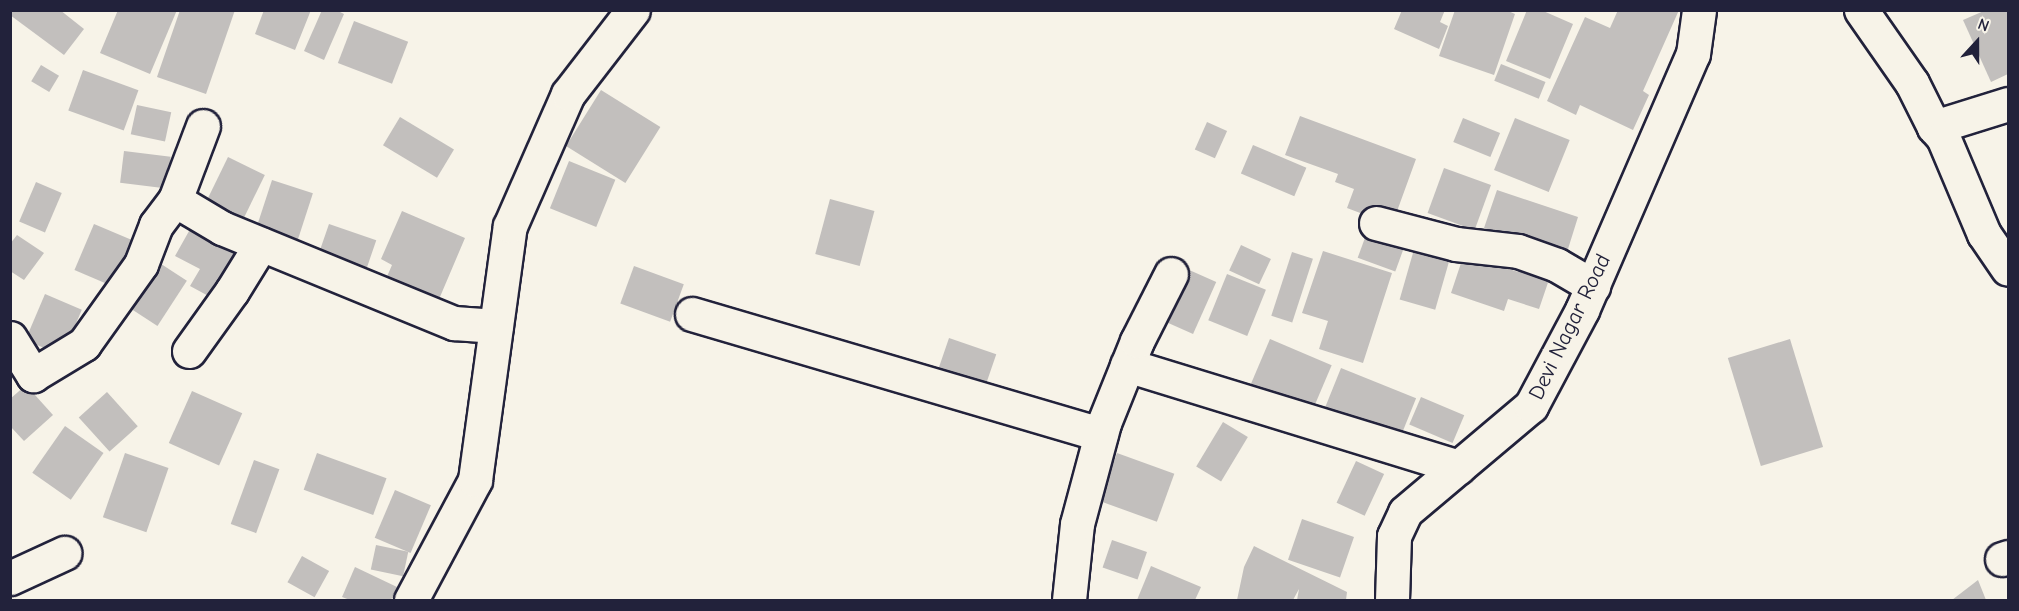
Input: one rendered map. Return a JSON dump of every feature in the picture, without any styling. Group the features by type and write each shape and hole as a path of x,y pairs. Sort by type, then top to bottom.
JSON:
{"street":[{"path":"411,600 475,480 510,226 568,94 633,10"},
{"name":"Devi Nagar Road","path":"1392,600 1394,536 1405,512 1532,406 1593,285 1693,54 1699,10"},
{"path":"1861,10 1912,83 1934,127 1943,137 1984,234 2008,269"},
{"path":"1934,127 2008,105"},
{"path":"10,338 33,375 84,344 141,264 156,225 175,200 203,126"},
{"path":"175,200 222,228 454,323 496,326"},
{"path":"1376,222 1456,244 1518,251 1557,265 1593,285"},
{"path":"189,351 232,291 261,244"},
{"path":"1070,600 1077,524 1101,434 1127,365 1171,274"},
{"path":"692,314 1101,434"},
{"path":"1127,365 1459,467"},
{"path":"10,578 64,553"}],"building":[{"path":"10,10 60,10 84,29 64,55 10,15"},
{"path":"118,10 177,10 150,74 100,53"},
{"path":"180,10 235,10 206,94 157,77"},
{"path":"264,10 311,10 295,50 255,34"},
{"path":"322,10 336,10 344,14 324,60 304,51"},
{"path":"1402,10 1445,10 1440,22 1448,26 1439,49 1394,29"},
{"path":"1455,10 1506,10 1515,14 1494,75 1439,56"},
{"path":"1527,10 1541,10 1573,24 1550,79 1506,61"},
{"path":"1618,10 1679,10 1643,91 1649,95 1633,130 1580,105 1576,115 1547,101 1585,17 1610,28"},
{"path":"1986,10 2008,10 2008,74 1991,82 1963,20"},
{"path":"354,21 408,42 392,84 338,63"},
{"path":"1501,64 1546,82 1539,99 1494,81"},
{"path":"41,65 59,76 49,92 31,81"},
{"path":"83,70 138,90 124,131 68,110"},
{"path":"601,90 660,127 625,183 566,146"},
{"path":"137,105 171,112 165,142 131,134"},
{"path":"1300,116 1416,159 1392,225 1347,208 1354,189 1335,182 1338,174 1285,155"},
{"path":"400,117 454,149 437,178 383,145"},
{"path":"1463,118 1500,133 1490,157 1453,142"},
{"path":"1515,118 1570,140 1549,192 1494,170"},
{"path":"1207,122 1227,131 1215,158 1195,149"},
{"path":"1253,145 1306,168 1294,196 1241,174"},
{"path":"124,151 171,157 167,188 120,183"},
{"path":"228,157 265,175 242,222 205,204"},
{"path":"569,161 615,180 596,227 550,208"},
{"path":"1444,168 1491,185 1475,230 1428,213"},
{"path":"272,180 313,193 298,240 257,227"},
{"path":"36,182 62,193 45,233 19,222"},
{"path":"1497,190 1578,217 1563,265 1530,244 1484,228"},
{"path":"830,199 874,211 860,266 815,254"},
{"path":"402,211 465,238 434,311 382,288 392,265 381,259"},
{"path":"94,224 137,242 118,288 74,270"},
{"path":"193,224 241,251 214,299 190,286 200,269 175,256"},
{"path":"329,224 376,240 367,269 319,252"},
{"path":"1370,224 1408,238 1395,272 1358,258"},
{"path":"17,235 44,253 24,280 10,271 10,244"},
{"path":"1417,239 1453,249 1435,310 1400,300"},
{"path":"1241,245 1271,259 1259,284 1229,270"},
{"path":"1323,251 1392,273 1363,363 1319,349 1328,321 1302,313"},
{"path":"1292,252 1313,259 1292,323 1271,316"},
{"path":"1464,254 1518,272 1524,256 1554,265 1539,309 1508,299 1504,311 1451,293"},
{"path":"155,260 187,281 157,326 126,305"},
{"path":"634,266 684,284 670,322 620,304"},
{"path":"1187,269 1216,282 1193,334 1164,321"},
{"path":"1227,274 1266,290 1247,336 1208,320"},
{"path":"45,294 82,310 62,356 25,340"},
{"path":"949,338 996,354 984,391 936,375"},
{"path":"1270,339 1332,365 1310,417 1248,391"},
{"path":"1790,339 1823,447 1761,466 1728,358"},
{"path":"1341,368 1416,398 1396,447 1321,417"},
{"path":"26,385 53,415 24,441 10,426 10,399"},
{"path":"192,391 242,413 219,465 169,443"},
{"path":"107,392 138,426 110,452 79,417"},
{"path":"1421,397 1464,415 1453,443 1409,425"},
{"path":"1223,422 1248,437 1221,482 1196,467"},
{"path":"65,426 104,453 71,500 32,473"},
{"path":"125,453 168,468 146,532 103,517"},
{"path":"317,453 387,478 373,515 304,490"},
{"path":"1117,453 1174,474 1157,522 1100,501"},
{"path":"254,460 279,469 256,533 231,524"},
{"path":"1356,461 1384,474 1365,516 1337,503"},
{"path":"395,490 431,505 411,553 375,538"},
{"path":"1302,519 1354,537 1340,578 1288,560"},
{"path":"1112,540 1147,552 1138,579 1103,567"},
{"path":"376,545 408,552 403,576 371,569"},
{"path":"1254,546 1347,592 1346,600 1297,600 1299,589 1293,600 1237,600 1244,567"},
{"path":"302,556 329,571 315,597 287,582"},
{"path":"1151,566 1201,587 1195,600 1137,600"},
{"path":"355,567 397,587 391,600 350,600 342,597"},
{"path":"1978,580 1986,600 1952,600"}]}
